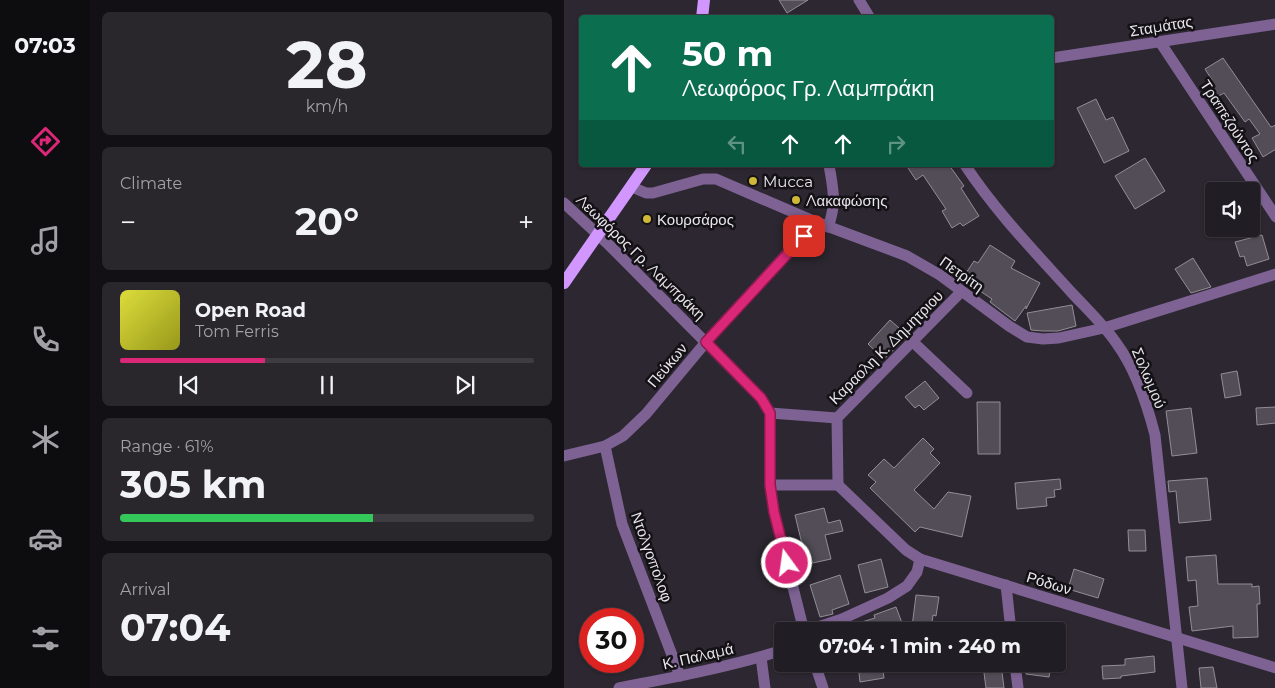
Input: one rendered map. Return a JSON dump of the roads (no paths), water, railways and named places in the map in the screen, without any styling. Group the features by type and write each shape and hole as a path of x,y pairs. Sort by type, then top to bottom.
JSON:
{"main road":[{"path":"702,15 704,0"},
{"path":"564,283 645,167"}],"street":[{"path":"859,0 868,15"},
{"name":"Σταμάτας","path":"1054,58 1275,24"},
{"name":"Τραπεζούντος","path":"1160,42 1275,218"},
{"path":"828,227 835,202 829,167"},
{"name":"Σολωμού","path":"966,167 1008,223 1118,344 1138,382 1150,417 1155,441 1182,688"},
{"name":"Πετρίτη","path":"632,187 653,193 703,180 716,179 828,227 907,256 940,275 1027,336 1043,339 1060,338 1104,328 1275,274"},
{"name":"Λεωφόρος Γρ. Λαμπράκη","path":"564,203 609,245 761,398 770,413"},
{"name":"Πεύκων","path":"564,456 605,446 623,436 646,414 706,342 816,222"},
{"name":"Καραολη Κ. Δημητριου","path":"838,485 837,418 962,292"},
{"path":"913,342 967,393"},
{"path":"803,622 774,512 770,485 770,413 837,418"},
{"name":"Ντολγοπολοφ","path":"605,446 622,524 680,676"},
{"path":"770,485 838,485"},
{"name":"Ρόδων","path":"838,485 906,550 920,559 1176,638 1275,671"},
{"path":"833,622 888,598 907,586 917,572 920,559"},
{"path":"1006,585 1010,622"},
{"name":"Κ. Παλαμά","path":"619,688 680,676 774,653"},
{"path":"761,657 765,688"},
{"path":"818,672 823,688"},
{"path":"1016,672 1018,688"}],"place":[{"name":"Mucca","path":"753,181"},
{"name":"Λακαφώσης","path":"796,200"},
{"name":"Κουρσάρος","path":"647,219"}]}
